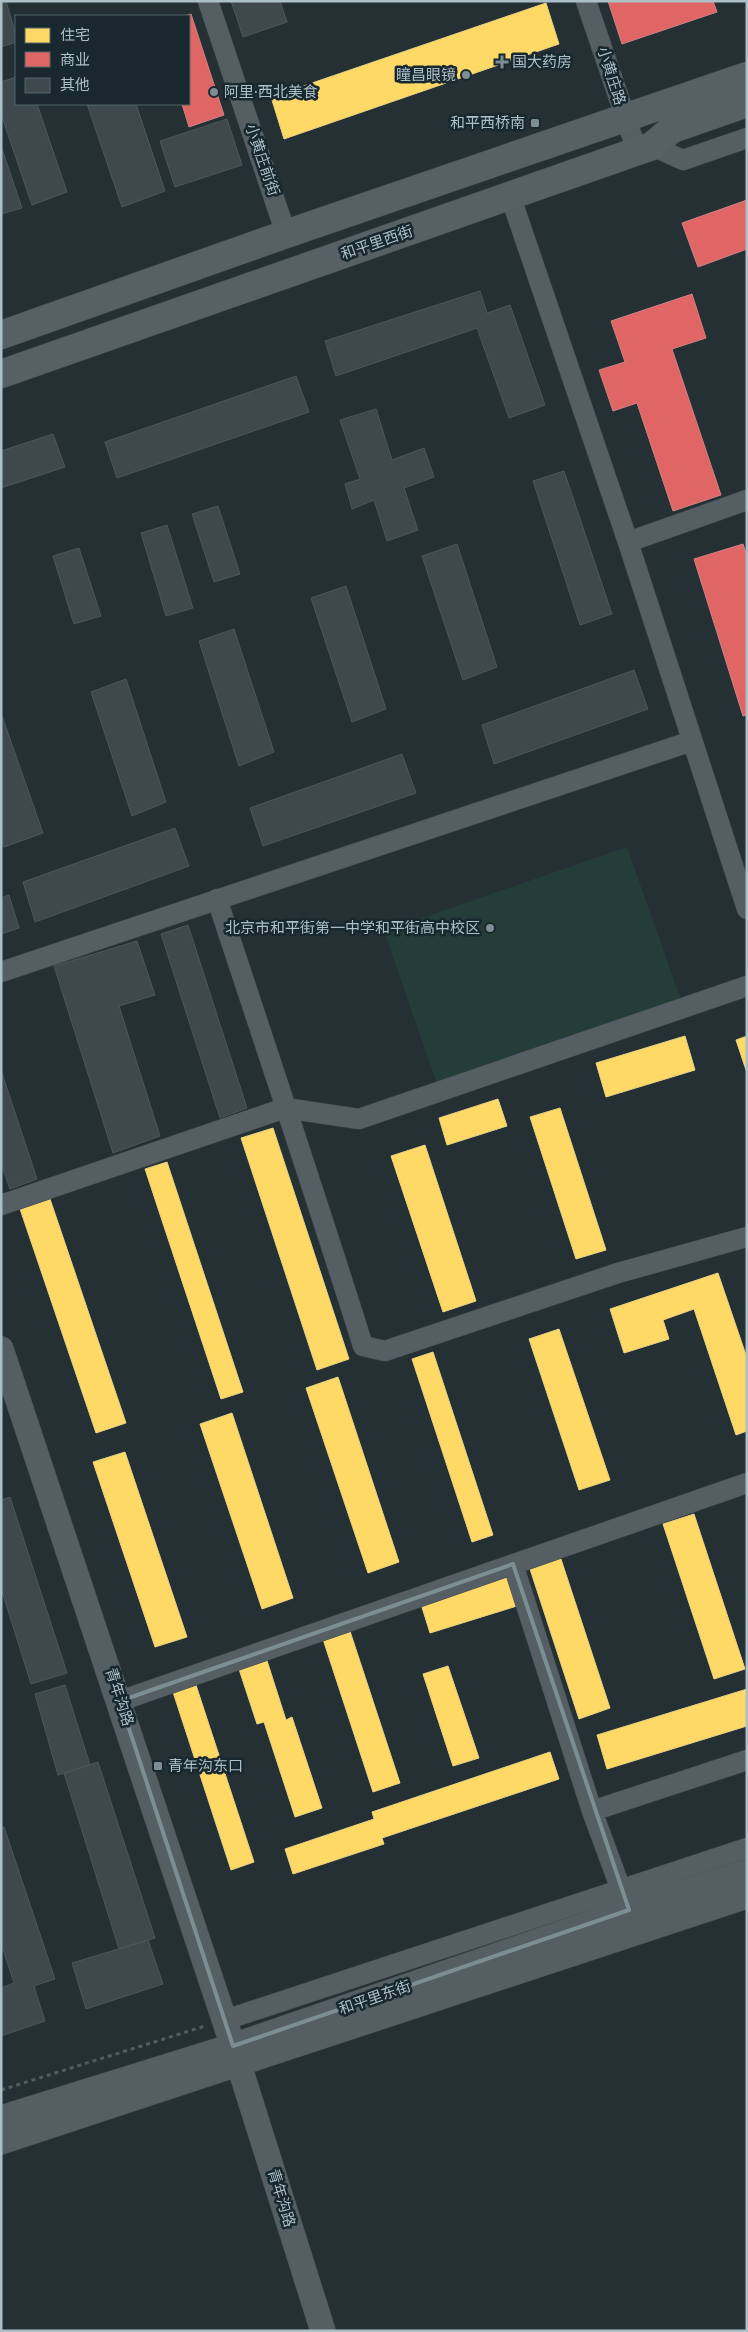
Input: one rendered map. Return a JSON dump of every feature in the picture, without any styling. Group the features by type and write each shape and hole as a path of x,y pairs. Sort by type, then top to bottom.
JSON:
{"main road":[{"path":"1,335 286,234 747,76"},
{"name":"和平里西街","path":"1,374 645,149 672,129 747,103"}],"street":[{"name":"小黄庄前街","path":"208,1 286,234"},
{"name":"小黄庄路","path":"586,1 625,118 645,149"},
{"path":"645,149 683,160 747,138"},
{"path":"510,195 628,542 747,910"},
{"path":"628,542 747,500"},
{"path":"1,972 692,741"},
{"path":"217,899 285,1108 302,1151 363,1346 385,1351 618,1273 747,1237"},
{"path":"1,1205 285,1108 359,1119 747,986"},
{"name":"青年沟路","path":"1,1349 225,2020 323,2331"},
{"path":"120,1701 747,1483"},
{"path":"513,1564 592,1811 625,1900"},
{"path":"592,1811 747,1760"},
{"path":"225,2020 625,1900 747,1848"},
{"name":"和平里东街","path":"1,2142 236,2055 625,1900 747,1872"},
{"name":"和平里东街","path":"1,2118 236,2055 747,1896"}],"path":[{"path":"1,2090 225,2020"}],"highlighted area":[{"path":"513,1564 629,1910 233,2046 120,1701"}],"green space":[{"path":"627,847 681,1000 437,1084 384,931"}],"building: 住宅":[{"path":"546,3 559,44 284,139 271,97"},
{"path":"685,1036 695,1070 606,1097 596,1063"},
{"path":"747,1036 747,1073 736,1040"},
{"path":"498,1099 507,1126 447,1145 439,1118"},
{"path":"560,1108 606,1250 576,1259 530,1117"},
{"path":"273,1128 349,1359 317,1370 241,1138"},
{"path":"425,1145 476,1301 443,1312 391,1156"},
{"path":"167,1162 243,1392 221,1399 145,1169"},
{"path":"48,1193 126,1423 96,1433 18,1203"},
{"path":"718,1273 747,1358 747,1431 736,1435 694,1309 663,1320 669,1339 624,1353 610,1309"},
{"path":"559,1329 610,1480 579,1490 529,1339"},
{"path":"433,1352 493,1535 472,1542 412,1359"},
{"path":"338,1377 399,1562 368,1573 306,1388"},
{"path":"232,1413 293,1598 262,1609 200,1424"},
{"path":"125,1452 187,1637 155,1647 93,1462"},
{"path":"694,1514 745,1669 714,1679 663,1524"},
{"path":"559,1553 610,1708 579,1719 528,1563"},
{"path":"507,1574 517,1606 430,1633 420,1601"},
{"path":"346,1619 400,1783 373,1792 319,1627"},
{"path":"262,1645 286,1720 292,1717 322,1808 295,1817 264,1722 257,1724 234,1654"},
{"path":"448,1666 479,1758 453,1766 423,1674"},
{"path":"194,1679 254,1862 231,1870 171,1686"},
{"path":"747,1689 747,1726 607,1769 597,1735"},
{"path":"550,1752 559,1779 382,1838 384,1844 293,1874 285,1849 374,1819 372,1812"}],"building: 商业":[{"path":"608,1 713,1 717,12 622,44"},
{"path":"191,14 224,115 189,127 182,105 190,105 190,15 188,15"},
{"path":"747,200 747,249 698,267 682,223"},
{"path":"692,294 706,338 672,349 721,495 673,511 637,403 613,411 599,370 625,362 611,321"},
{"path":"743,544 747,556 747,715 743,716 694,559"}],"building: 其他":[{"path":"1,1 6,1 15,32 15,42 1,47"},
{"path":"231,1 280,1 287,22 243,37"},
{"path":"15,77 15,105 37,105 67,192 32,205 1,114 1,82"},
{"path":"87,105 136,105 165,191 122,207"},
{"path":"227,119 242,165 175,187 160,141"},
{"path":"1,146 22,208 1,214"},
{"path":"480,291 487,313 510,305 545,405 509,418 477,328 336,376 325,341"},
{"path":"296,376 309,412 117,478 105,442"},
{"path":"376,409 392,460 424,448 434,477 404,488 418,530 387,541 374,500 352,509 345,484 360,479 340,420"},
{"path":"53,434 65,467 1,488 1,451"},
{"path":"564,471 612,614 580,625 533,481"},
{"path":"218,506 240,574 214,582 192,514"},
{"path":"167,525 193,608 166,616 141,533"},
{"path":"457,544 497,667 463,680 422,556"},
{"path":"79,548 101,616 74,624 53,556"},
{"path":"346,586 386,709 352,722 311,598"},
{"path":"234,629 274,752 239,766 199,641"},
{"path":"634,670 648,709 494,764 482,725"},
{"path":"126,679 166,802 132,816 91,692"},
{"path":"1,713 43,833 4,847 1,839"},
{"path":"402,754 416,793 263,846 250,808"},
{"path":"175,828 189,866 35,922 23,882"},
{"path":"9,895 19,928 1,934 1,898"},
{"path":"188,925 247,1108 220,1118 161,934"},
{"path":"137,941 155,995 119,1006 160,1136 113,1153 54,966"},
{"path":"1,1070 37,1179 10,1189 1,1163"},
{"path":"10,1497 67,1673 31,1684 1,1588 1,1500"},
{"path":"65,1685 90,1765 58,1775 35,1694"},
{"path":"98,1762 155,1938 119,1949 64,1773"},
{"path":"4,1827 55,1979 34,1986 45,2021 1,2036 1,1988 14,1983 1,1943 1,1828"},
{"path":"148,1940 163,1984 86,2009 72,1963"}],"place":[{"name":"国大药房","path":"502,62"},
{"name":"瞳昌眼镜","path":"466,75"},
{"name":"阿里·西北美食","path":"214,92"},
{"name":"和平西桥南","path":"535,123"},
{"name":"北京市和平街第一中学和平街高中校区","path":"490,928"},
{"name":"青年沟东口","path":"158,1766"}]}
